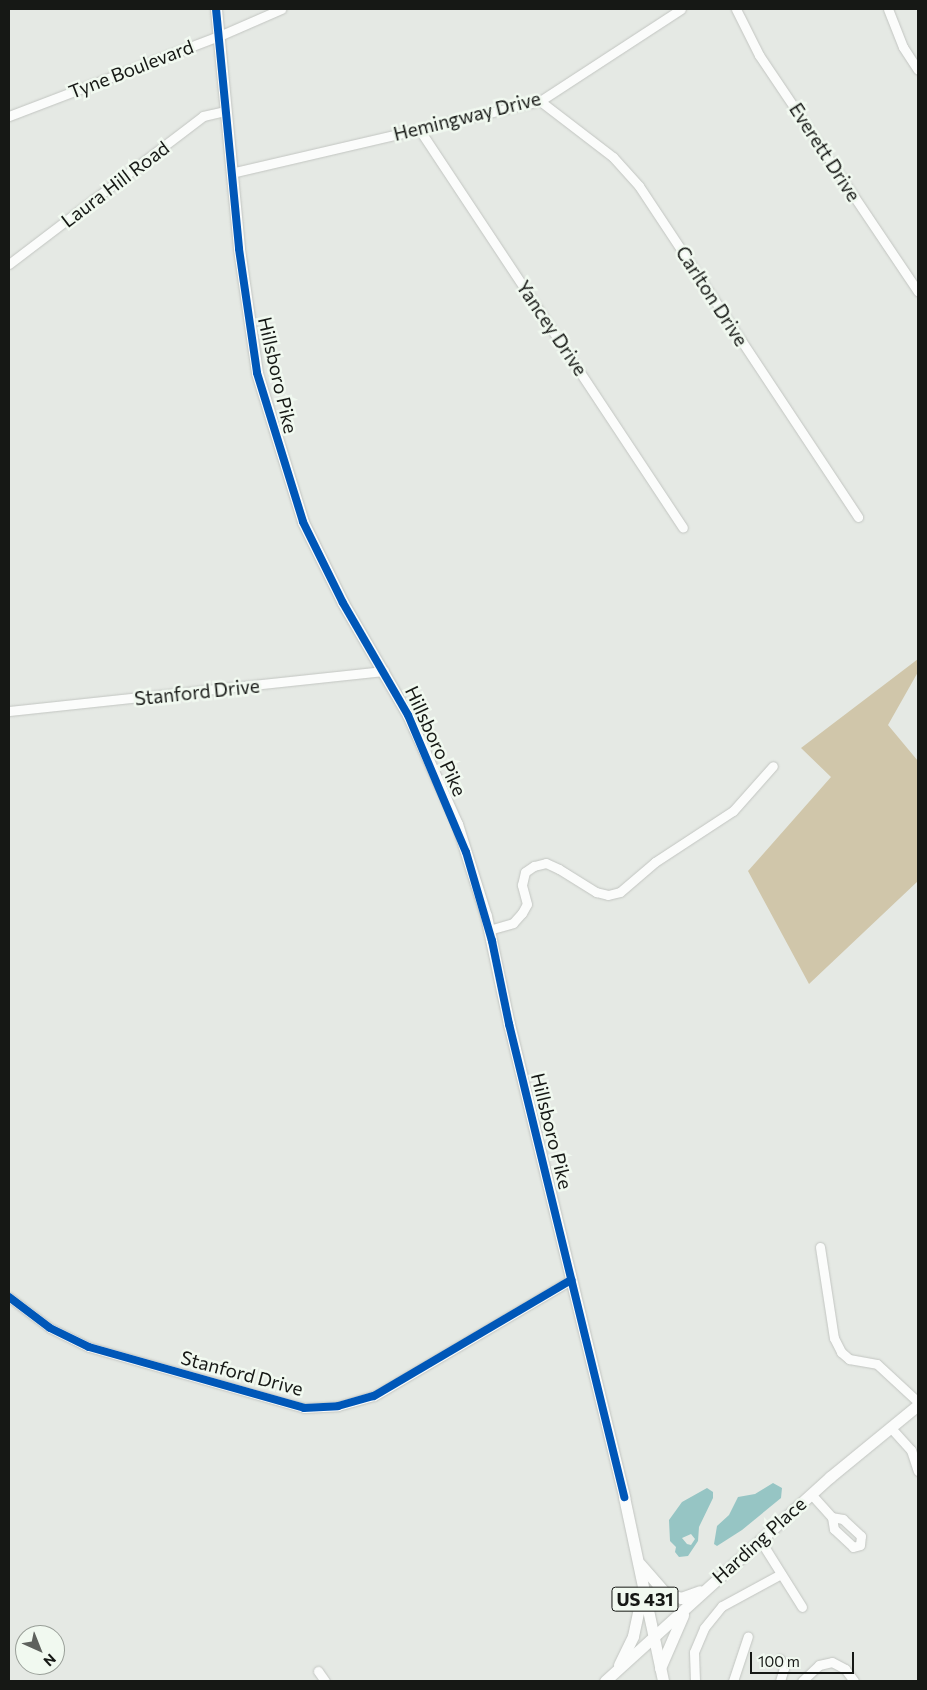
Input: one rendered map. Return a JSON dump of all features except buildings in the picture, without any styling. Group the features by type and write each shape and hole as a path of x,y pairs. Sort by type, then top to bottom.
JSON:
{"main road":[{"name":"Hillsboro Pike","path":"216,9 224,111 256,373 280,455 322,563 384,670 457,824 489,930 638,1561 663,1681"},
{"name":"Harding Place","path":"610,1678 811,1494 918,1404"},
{"path":"638,1561 665,1593 681,1598 707,1588"},
{"path":"610,1678 637,1623 642,1582"},
{"path":"660,1668 672,1635 688,1605"}],"street":[{"name":"Tyne Boulevard","path":"9,116 219,36 281,9"},
{"name":"Hemingway Drive","path":"231,173 540,101 680,9"},
{"name":"Everett Drive","path":"736,9 759,55 918,292"},
{"path":"888,9 903,47 918,70"},
{"name":"Carlton Drive","path":"540,101 613,157 640,186 858,517"},
{"name":"Laura Hill Road","path":"9,264 203,116 224,111"},
{"name":"Yancey Drive","path":"419,129 683,528"},
{"name":"Stanford Drive","path":"9,711 384,670"},
{"path":"489,930 513,923 522,913 526,904 522,885 525,872 534,866 546,863 596,892 608,895 620,892 654,862 733,811 773,766"},
{"path":"820,1247 834,1338 841,1352 849,1359 877,1364 918,1404"},
{"name":"Stanford Drive","path":"9,1297 50,1328 89,1347 304,1408 338,1406 374,1396 571,1280"},
{"path":"891,1428 915,1453 918,1471"},
{"path":"811,1494 832,1518"},
{"path":"760,1540 802,1607"},
{"path":"695,1681 694,1652 704,1628 722,1606 781,1574"},
{"path":"733,1681 748,1636"},
{"path":"780,1659 784,1668 780,1681"},
{"path":"802,1681 819,1665 832,1662 845,1669 854,1681"},
{"path":"318,1671 325,1681"}],"shaded area":[{"path":"918,659 918,672 888,725 918,761 918,881 809,984 748,871 831,777 801,748"}],"water":[{"path":"773,1483 782,1488 781,1498 742,1530 717,1546 714,1544 717,1526 729,1515 738,1497 755,1494"},
{"path":"707,1488 713,1492 713,1498 699,1527 698,1541 688,1556 679,1557 675,1552 676,1547 670,1541 669,1520 682,1502","holes":["691,1534 695,1539 691,1545 687,1544 682,1538"]}],"cycle path":[{"path":"216,9 239,249 257,373 303,522 343,603 408,715 466,852 492,941 509,1024 624,1497"},
{"path":"9,1297 50,1328 89,1347 304,1408 338,1406 374,1396 571,1280"}]}
